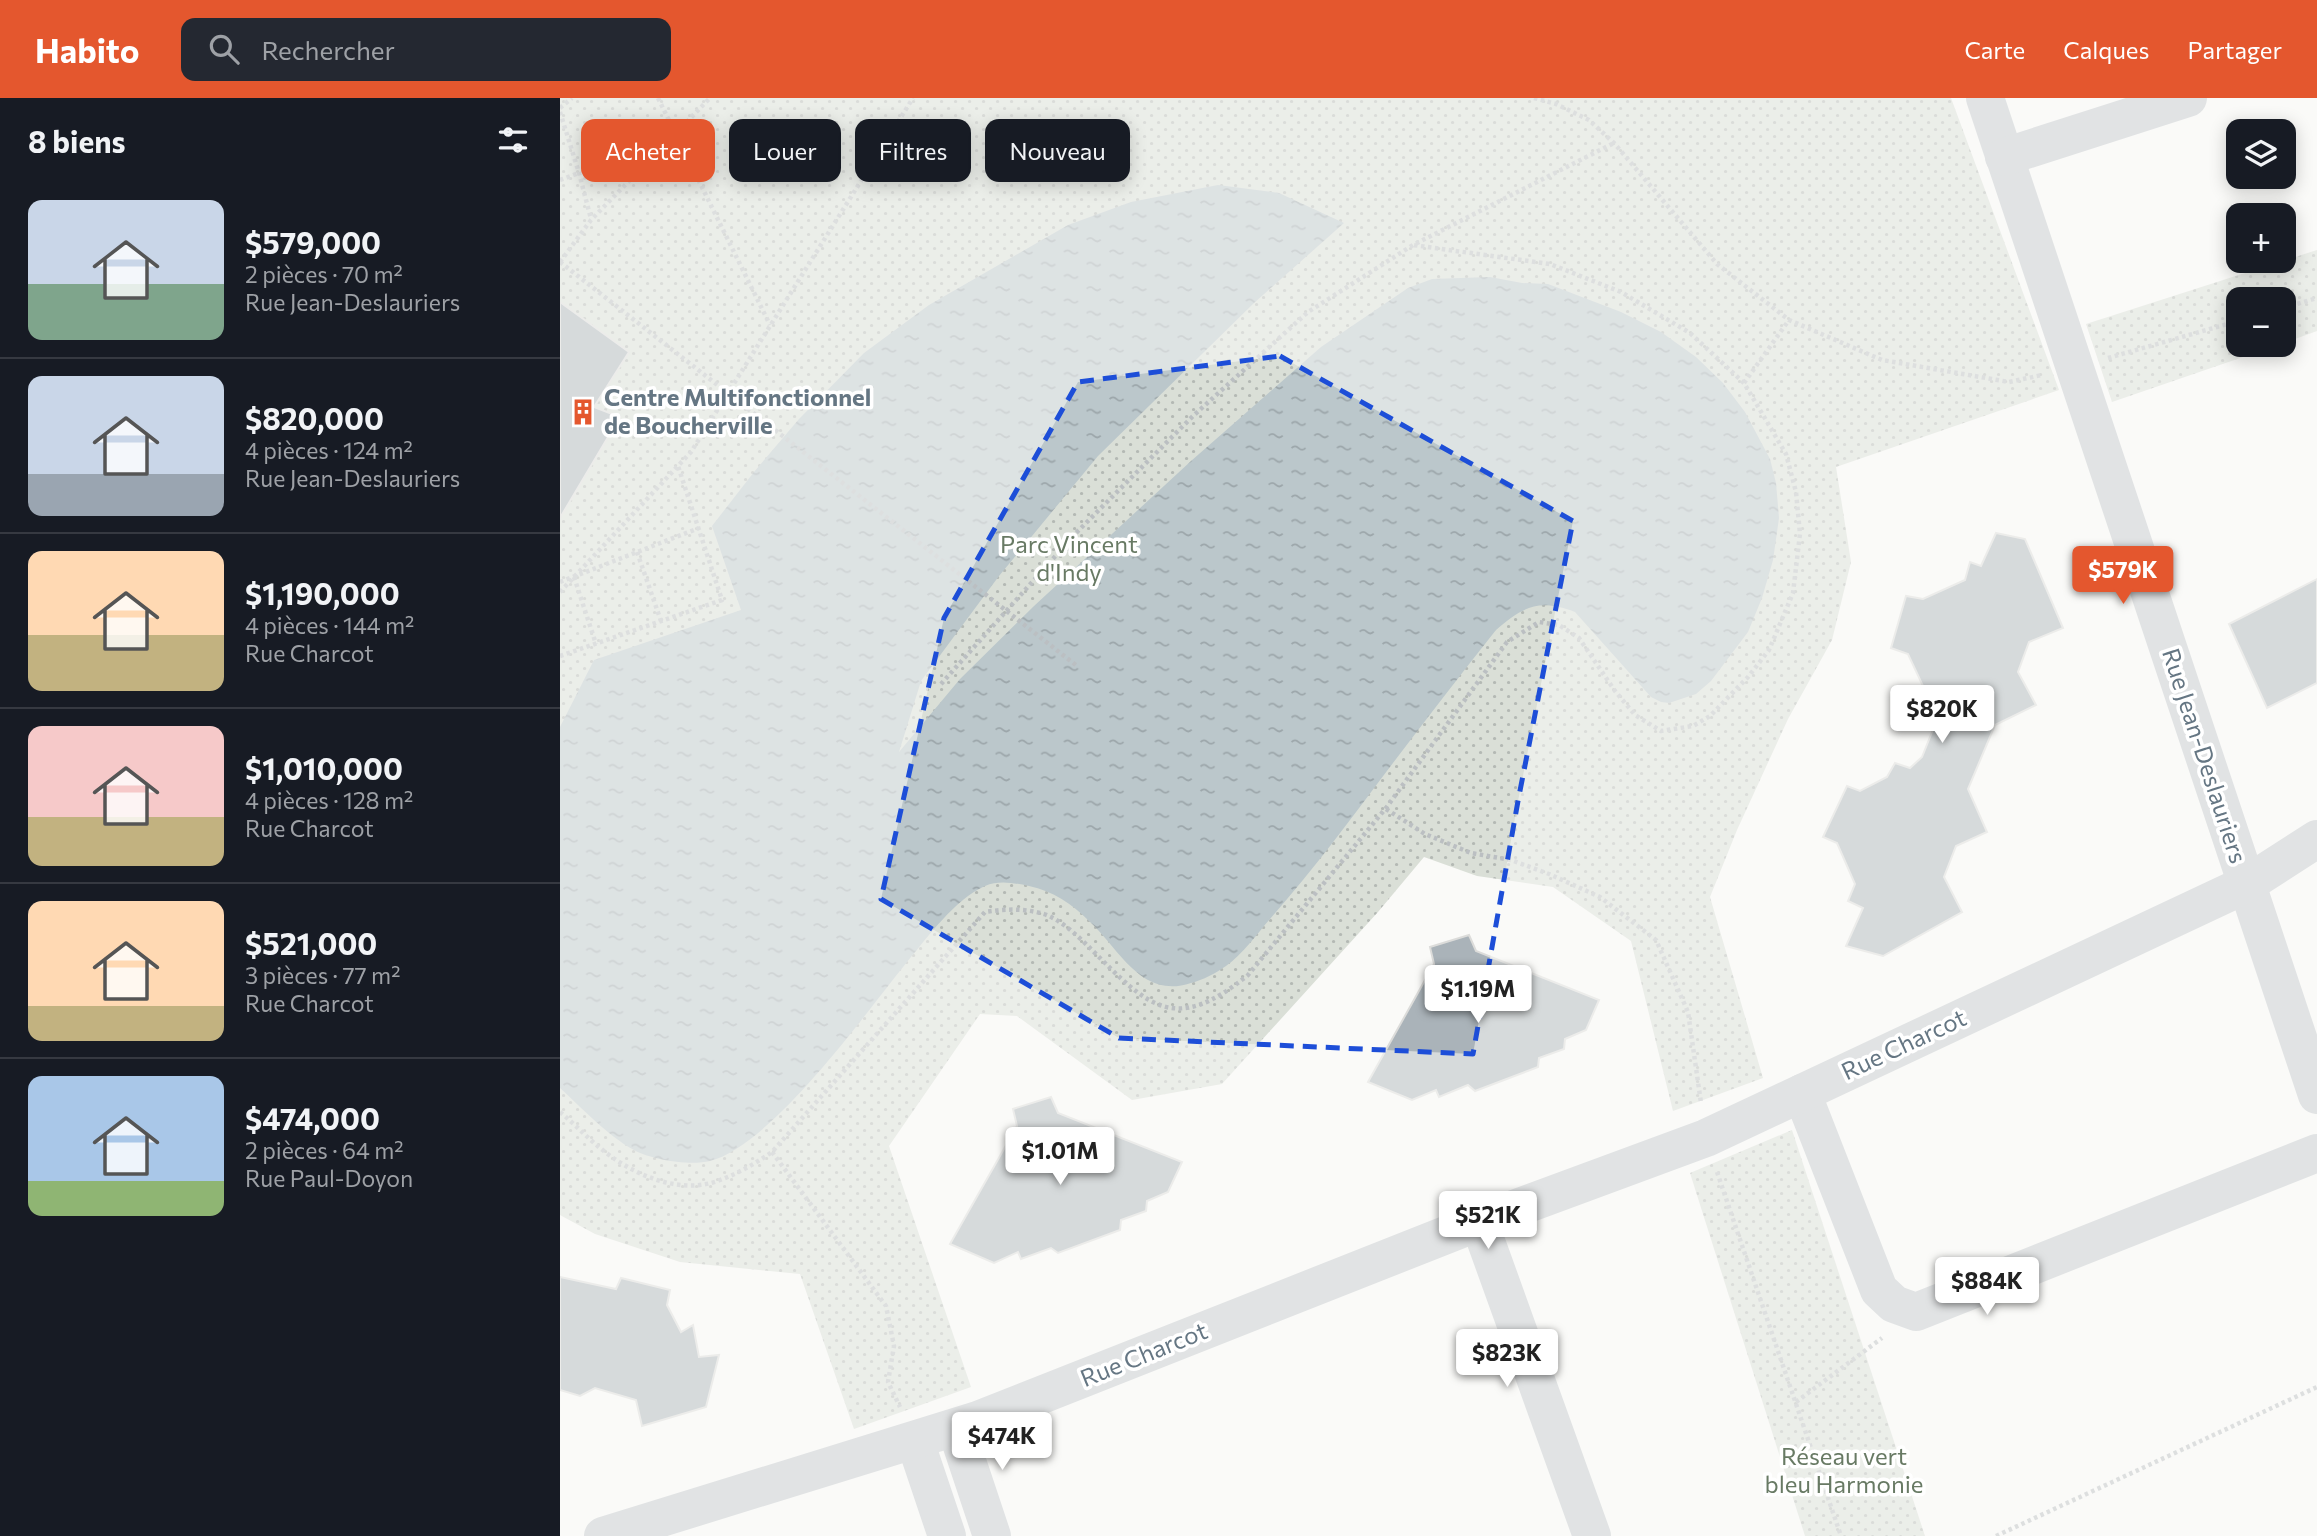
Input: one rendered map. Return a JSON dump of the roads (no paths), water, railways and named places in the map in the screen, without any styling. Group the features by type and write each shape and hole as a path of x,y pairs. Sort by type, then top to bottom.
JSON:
{"street":[{"name":"Rue Jean-Deslauriers","path":"1985,98 2317,1095"},
{"path":"2004,157 2188,98"},
{"name":"Rue Charcot","path":"604,1536 956,1428 1479,1222 1706,1138 2247,884 2317,839"},
{"path":"1802,1093 1879,1290 1894,1304 1916,1312 2317,1153"},
{"path":"1479,1222 1592,1536"},
{"path":"956,1428 992,1536"},
{"path":"915,1441 947,1536"}],"water":[{"path":"1218,185 1279,193 1344,223 1254,303 1098,456 999,576 921,681 899,752 960,679 1034,606 1191,461 1321,347 1408,288 1432,279 1490,277 1522,283 1548,284 1621,312 1661,332 1696,357 1723,383 1745,412 1770,459 1776,483 1779,518 1773,560 1748,632 1711,681 1696,694 1669,703 1651,697 1575,612 1541,605 1523,611 1496,630 1302,881 1244,950 1218,971 1191,983 1173,986 1158,984 1132,968 1089,921 1062,899 1029,886 990,884 963,900 942,920 789,1105 735,1150 710,1161 682,1162 651,1157 624,1144 560,1088 560,727 594,660 741,610 712,526 799,419 864,353 929,305 1068,225 1131,202"}],"place":[{"name":"Centre Multifonctionnel de Boucherville","path":"583,412"}],"park label":[{"name":"Parc Vincent d'Indy","path":"1069,559"},
{"name":"Réseau vert bleu Harmonie","path":"1844,1471"}]}
